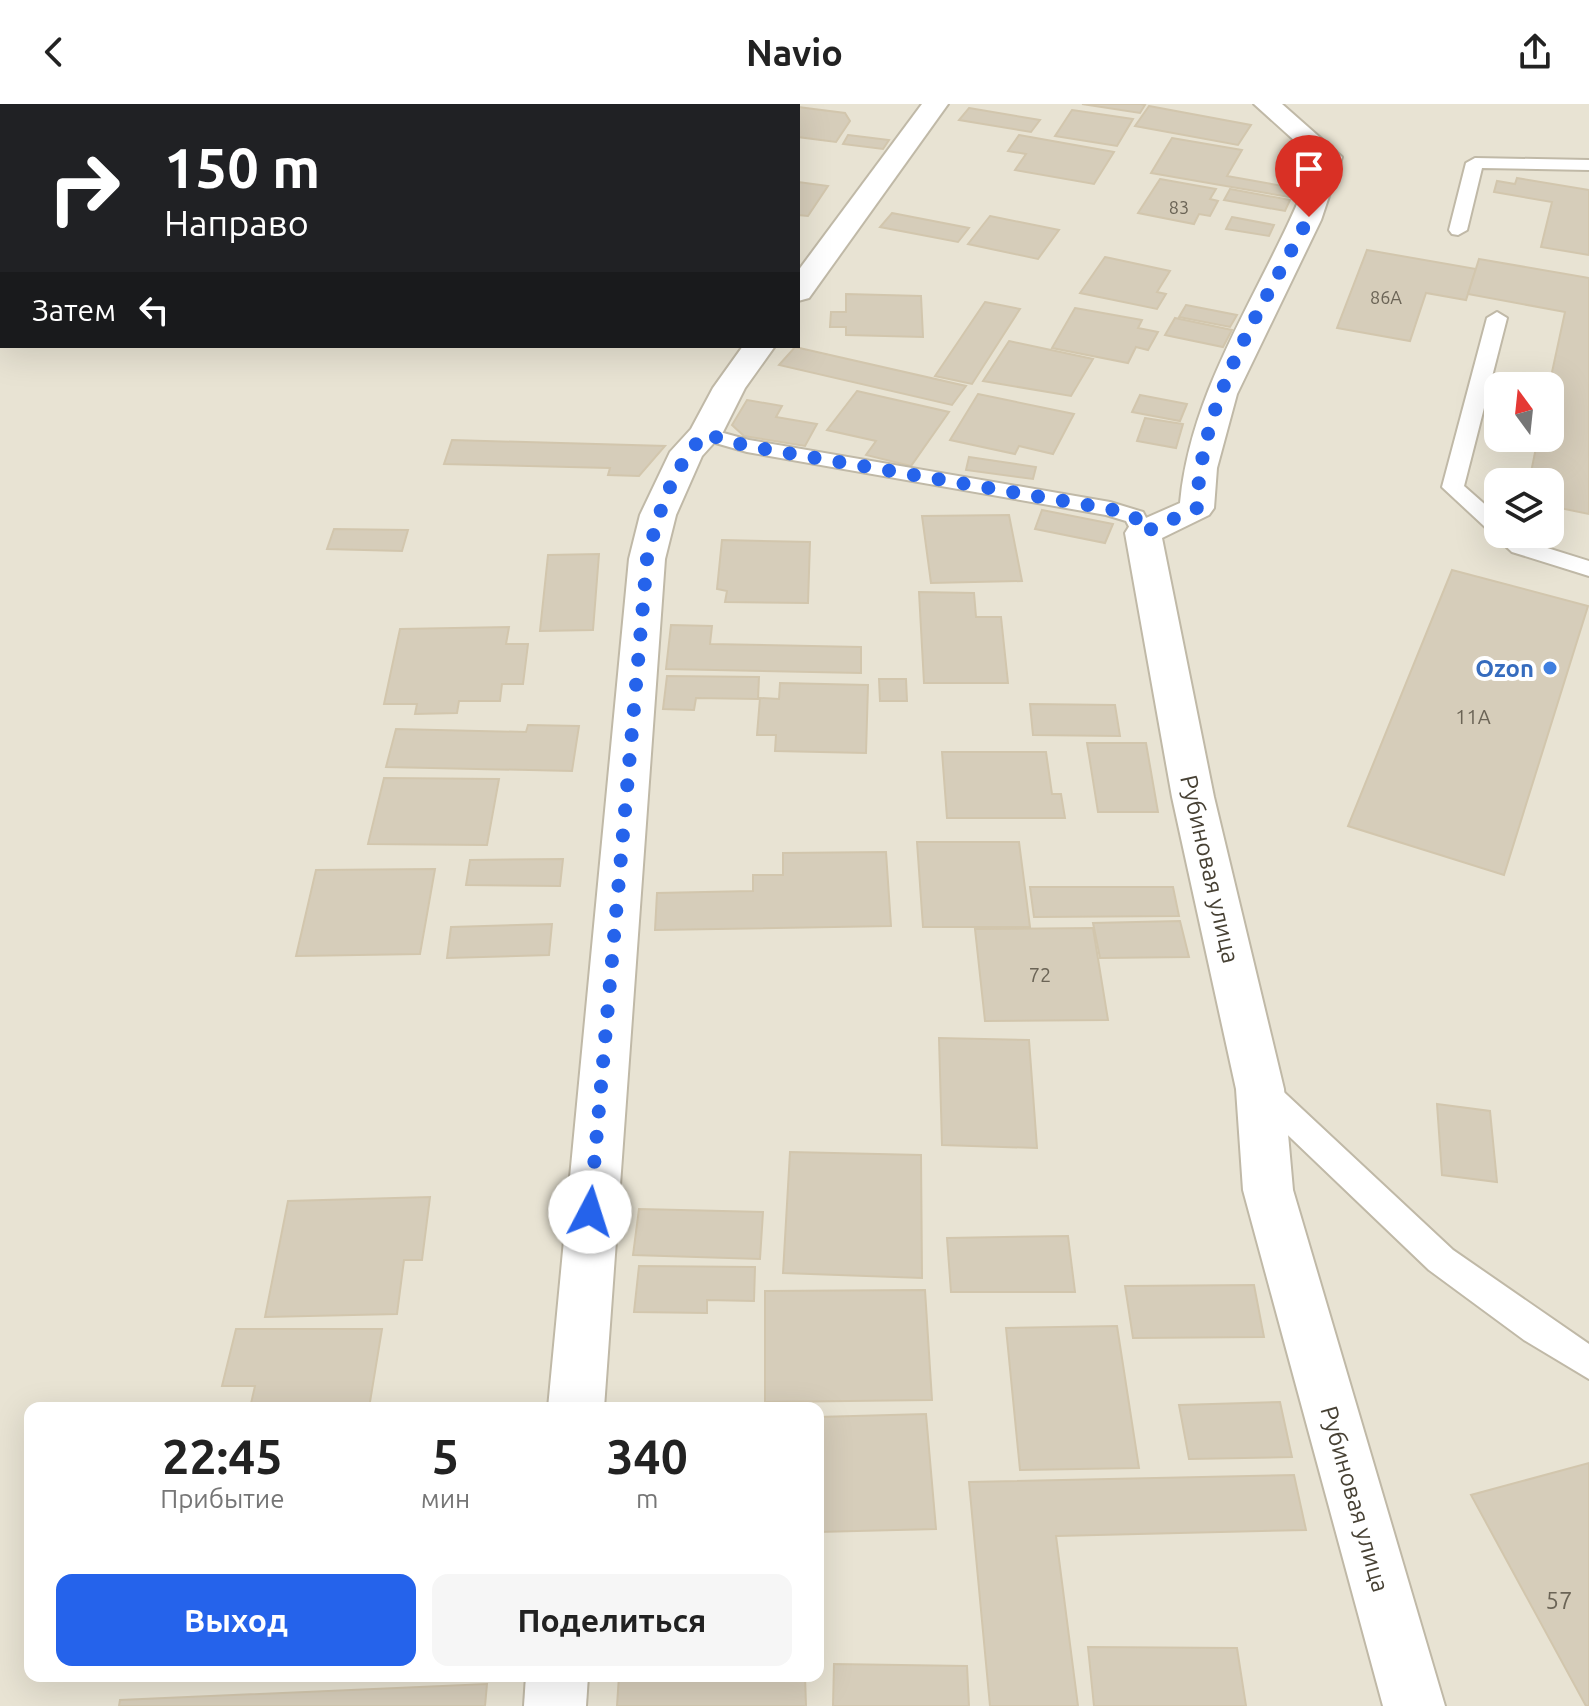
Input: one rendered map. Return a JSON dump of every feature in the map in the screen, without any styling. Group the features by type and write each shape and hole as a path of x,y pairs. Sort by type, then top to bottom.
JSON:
{"street":[{"path":"800,289 935,104"},
{"path":"1143,533 1197,508 1198,472 1210,417 1233,362 1309,217 1329,157 1267,104"},
{"path":"577,1402 647,559 658,515 687,452 705,434 729,388 758,348"},
{"name":"Рубиновая улица","path":"1143,533 1193,797 1260,1089 1268,1190 1414,1706"},
{"path":"555,1706 557,1682"}],"lane":[{"path":"1458,230 1475,163 1589,165"},
{"path":"1484,515 1453,487 1497,318"},
{"path":"705,434 747,446 1110,509 1135,517 1143,533"},
{"path":"1523,548 1589,569"},
{"path":"1260,1089 1441,1260 1589,1363"}],"shaded area":[{"path":"800,104 1589,104 1589,1706 0,1706 0,348 800,348"}],"building":[{"path":"1082,104 1141,104 1145,105 1140,113"},
{"path":"1149,106 1251,125 1238,145 1135,126"},
{"path":"800,107 845,113 850,121 836,142 800,137"},
{"path":"969,108 1040,120 1031,132 959,120"},
{"path":"1072,110 1133,119 1117,146 1055,136"},
{"path":"848,135 889,140 883,149 843,144"},
{"path":"1019,135 1114,152 1094,184 1015,170 1026,154 1008,151"},
{"path":"1172,138 1242,150 1227,176 1294,188 1289,197 1151,173"},
{"path":"1517,178 1589,190 1589,255 1541,247 1552,202 1494,192 1497,181 1515,184"},
{"path":"1160,179 1216,189 1210,199 1218,201 1210,216 1199,214 1194,224 1138,213"},
{"path":"800,182 828,186 808,216 800,215"},
{"path":"1230,189 1290,200 1285,211 1224,200"},
{"path":"892,213 969,228 958,242 880,227"},
{"path":"990,216 1059,230 1038,259 968,244"},
{"path":"1232,217 1274,225 1269,236 1226,229"},
{"path":"1367,250 1476,269 1466,300 1426,293 1410,341 1337,328"},
{"path":"1105,257 1170,271 1157,292 1166,294 1157,309 1080,293"},
{"path":"1479,259 1589,278 1589,514 1564,509 1564,468 1532,468 1535,452 1564,452 1564,372 1552,372 1565,312 1468,294"},
{"path":"846,294 921,296 923,337 846,335 846,327 830,327 831,312 846,312"},
{"path":"985,302 1020,309 972,384 935,376"},
{"path":"1186,305 1237,315 1230,327 1179,317"},
{"path":"1075,308 1142,320 1138,328 1158,332 1148,350 1136,347 1128,363 1052,348"},
{"path":"1175,318 1232,330 1223,347 1165,335"},
{"path":"1009,341 1093,359 1071,396 983,381"},
{"path":"794,348 799,348 966,386 952,405 779,365"},
{"path":"857,391 949,412 911,466 866,455 876,441 827,430"},
{"path":"978,394 1074,414 1053,454 1019,446 1015,454 950,440"},
{"path":"1140,395 1187,404 1180,421 1132,412"},
{"path":"747,400 782,406 776,417 817,424 805,446 744,436 732,425"},
{"path":"1145,418 1183,424 1176,448 1137,441"},
{"path":"452,440 665,446 639,476 608,475 610,468 444,464"},
{"path":"969,457 1036,467 1033,479 966,470"},
{"path":"1042,510 1113,524 1105,543 1035,529"},
{"path":"1009,515 1022,581 931,583 922,516"},
{"path":"334,529 408,530 402,551 327,549"},
{"path":"722,540 810,542 808,603 725,602 727,591 717,589"},
{"path":"599,554 593,630 540,631 548,555"},
{"path":"1452,570 1588,606 1504,875 1348,826"},
{"path":"919,592 974,593 976,617 1001,617 1008,683 924,683"},
{"path":"671,625 712,626 710,644 861,647 861,673 666,669"},
{"path":"509,627 506,644 528,644 523,684 502,684 500,701 459,701 457,713 415,714 417,704 384,704 400,629"},
{"path":"667,676 759,677 758,699 696,698 694,710 663,709"},
{"path":"879,679 906,679 907,701 880,701"},
{"path":"780,683 868,685 866,753 775,751 776,735 757,735 760,698 779,699"},
{"path":"1030,704 1115,705 1120,736 1033,735"},
{"path":"528,725 579,726 572,771 386,767 396,729 526,732"},
{"path":"1087,743 1146,743 1158,812 1098,812"},
{"path":"942,752 1046,752 1052,794 1061,794 1065,818 947,818"},
{"path":"384,778 499,779 487,845 368,844"},
{"path":"917,842 1019,842 1030,927 923,927"},
{"path":"886,852 891,926 655,930 657,893 753,891 753,875 783,875 783,853"},
{"path":"563,859 560,886 466,885 470,860"},
{"path":"435,869 420,954 296,956 316,870"},
{"path":"1030,887 1173,887 1179,916 1034,917"},
{"path":"1180,921 1189,957 1100,958 1093,923"},
{"path":"552,924 549,955 447,958 451,927"},
{"path":"1093,928 1108,1020 985,1021 975,929"},
{"path":"939,1038 1029,1040 1037,1148 942,1145"},
{"path":"1437,1104 1490,1111 1497,1182 1442,1175"},
{"path":"790,1152 921,1155 922,1278 783,1273"},
{"path":"430,1197 422,1260 404,1260 397,1314 265,1317 288,1201"},
{"path":"639,1209 763,1212 760,1259 633,1255"},
{"path":"1068,1236 1075,1292 951,1292 947,1238"},
{"path":"639,1266 755,1267 754,1301 707,1300 707,1313 634,1312"},
{"path":"1254,1285 1264,1337 1133,1338 1125,1286"},
{"path":"925,1290 932,1400 765,1402 765,1291"},
{"path":"1117,1326 1139,1468 1020,1470 1006,1328"},
{"path":"236,1329 382,1329 370,1402 251,1402 255,1386 222,1386"},
{"path":"1280,1402 1292,1457 1189,1459 1179,1405"},
{"path":"926,1414 936,1529 824,1532 824,1417"},
{"path":"1589,1463 1589,1706 1586,1706 1471,1495"},
{"path":"1294,1475 1306,1530 1056,1536 1078,1706 990,1706 969,1482"},
{"path":"1088,1647 1237,1648 1246,1706 1094,1706"},
{"path":"834,1664 967,1666 969,1706 833,1706"},
{"path":"619,1682 805,1682 806,1706 617,1706"},
{"path":"487,1684 485,1706 119,1706 120,1700"}],"place":[{"name":"Ozon","path":"1550,668"}],"route":[{"path":"590,1212 647,559 658,515 687,452 705,434 747,446 1110,509 1135,517 1143,533 1197,508 1198,472 1210,417 1233,362 1309,217"}]}
